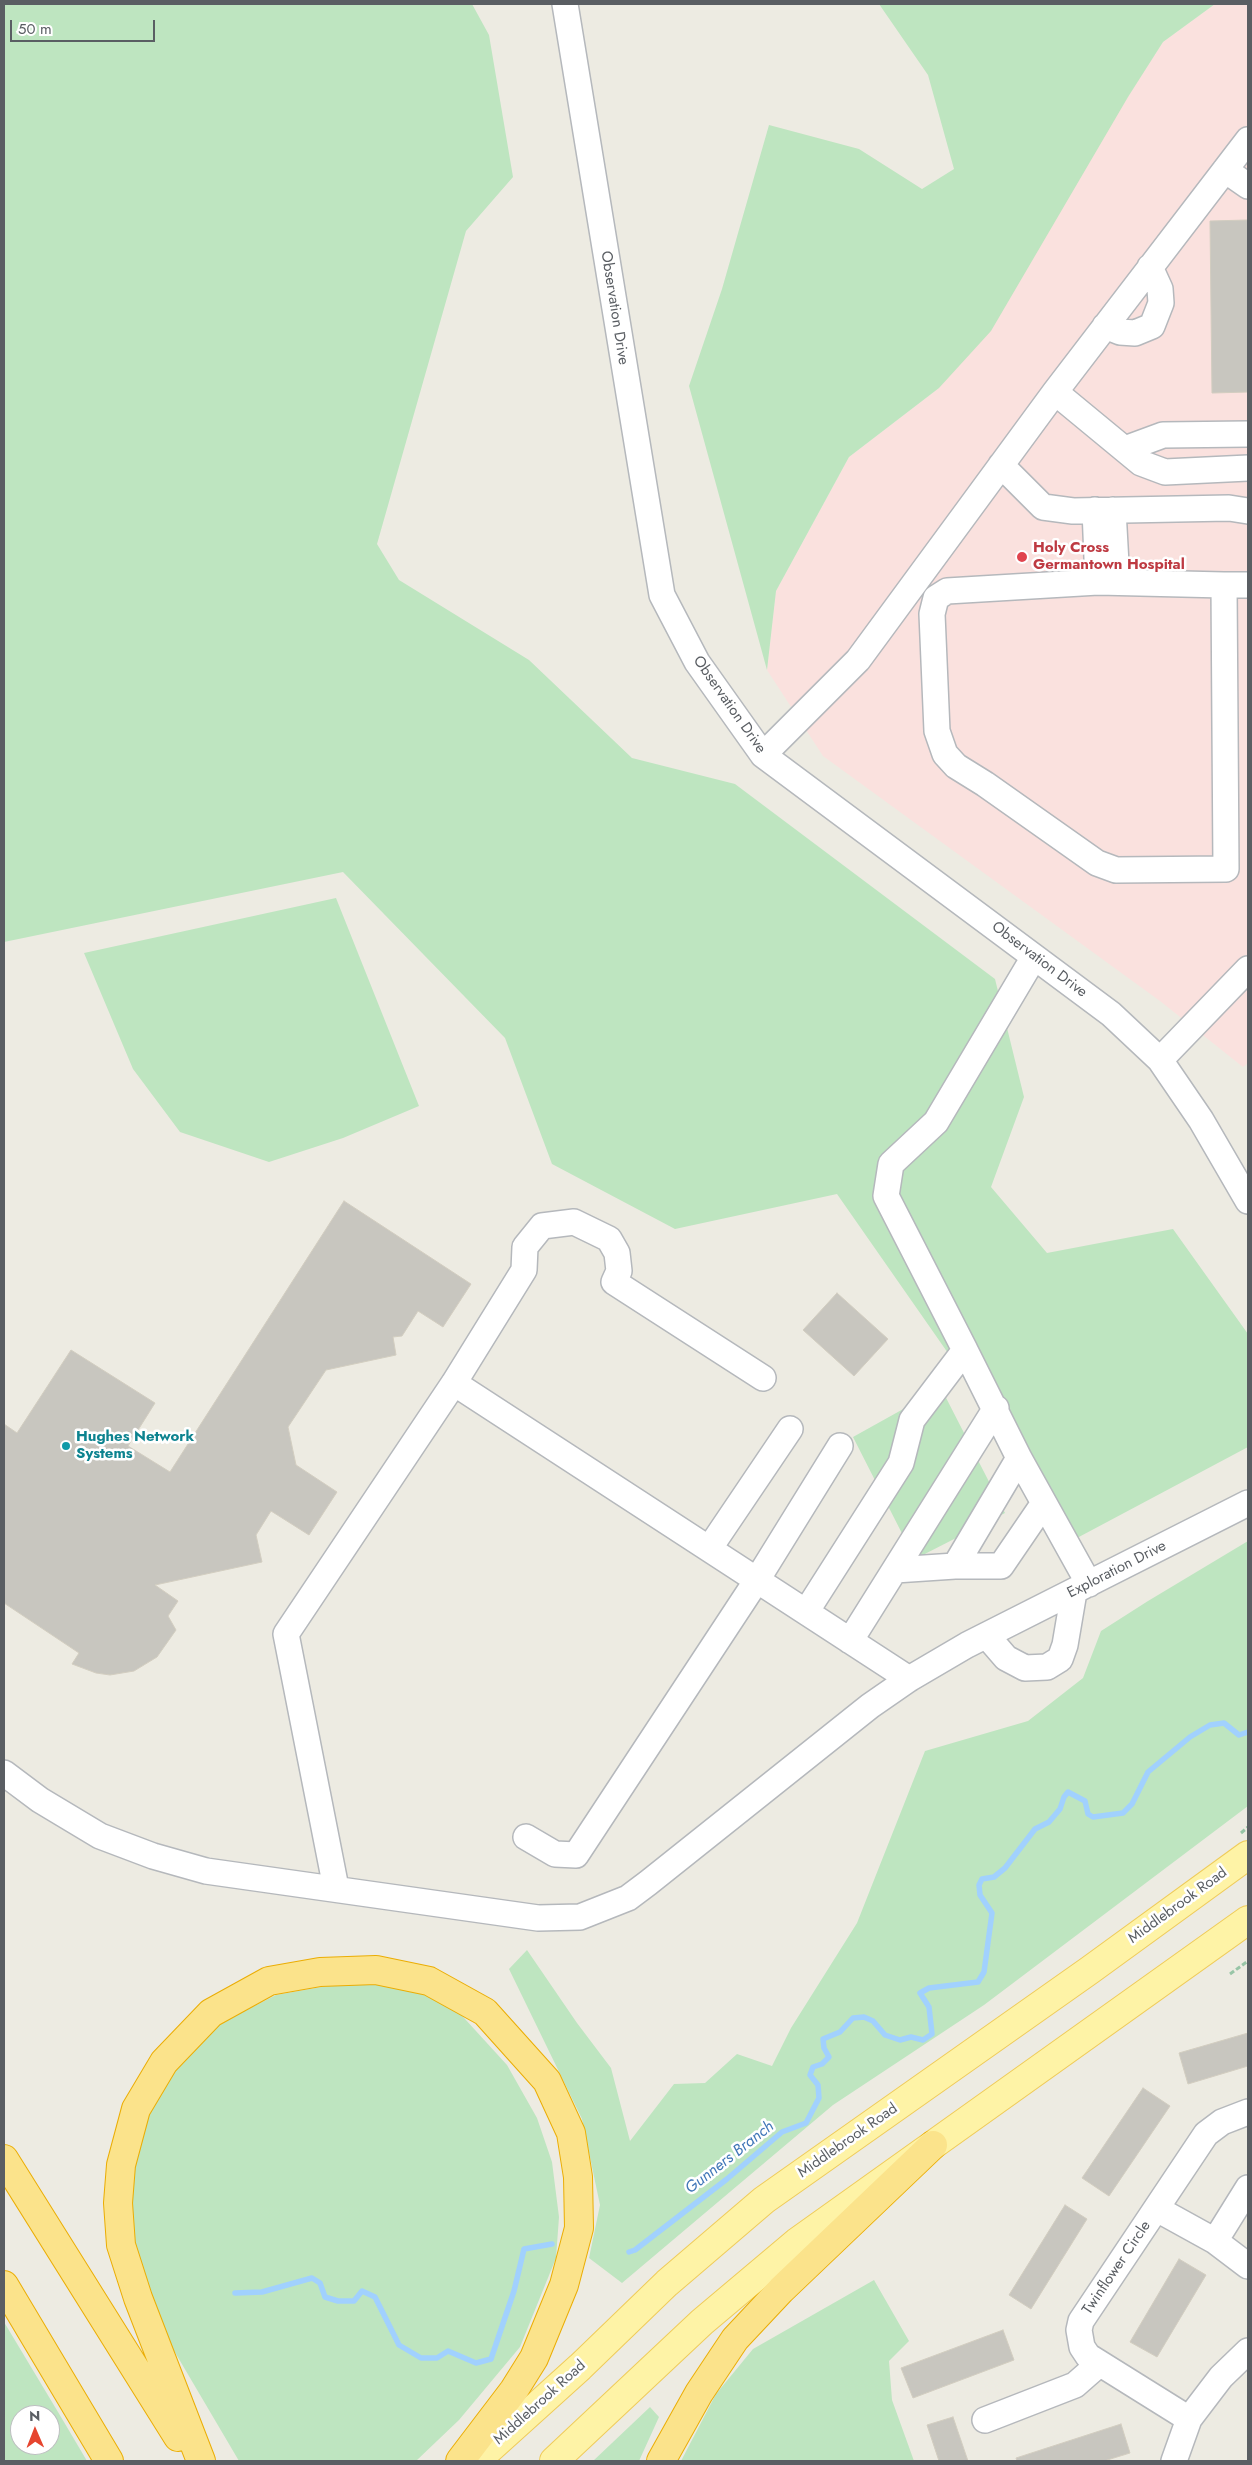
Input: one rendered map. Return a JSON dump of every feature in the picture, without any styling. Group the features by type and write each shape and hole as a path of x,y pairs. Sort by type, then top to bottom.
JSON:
{"highway":[{"path":"201,2461 138,2298 121,2246 118,2203 120,2165 136,2109 164,2062 211,2013 269,1981 320,1972 376,1970 429,1981 485,2012 547,2081 571,2133 578,2177 579,2228 564,2285 534,2358 518,2384 460,2461"},
{"path":"661,2461 699,2393 734,2339 781,2290 934,2145"},
{"path":"4,2159 194,2461"},
{"path":"4,2285 109,2461"}],"main road":[{"name":"Middlebrook Road","path":"476,2461 580,2367 667,2283 764,2200 1090,1970 1248,1855"},
{"path":"554,2461 702,2322 797,2242 1248,1920"}],"street":[{"name":"Observation Drive","path":"565,4 662,596 697,662 762,755 1111,1014 1160,1060 1201,1120 1248,1201"},
{"path":"762,755 858,660 1001,464 1248,140"},
{"path":"1225,170 1248,186"},
{"path":"1105,326 1120,332 1135,333 1152,326 1161,303 1160,289 1150,267"},
{"path":"1055,392 1141,463 1166,472 1248,468"},
{"path":"1125,448 1163,435 1248,434"},
{"path":"1001,464 1043,507 1073,511 1229,508 1248,511"},
{"path":"1104,510 1107,582"},
{"path":"1107,582 1236,585 1237,869 1116,870 1097,863 985,784 956,766 944,754 937,731 932,614 936,598 947,591 1107,582"},
{"path":"986,1636 1006,1658 1025,1668 1047,1667 1060,1659 1081,1588 1044,1503 1019,1458 996,1408 886,1196 891,1164 936,1122 1034,957"},
{"path":"1160,1060 1248,968"},
{"path":"336,1888 286,1634 454,1383 524,1270 525,1247 542,1226 574,1222 609,1239 616,1253 619,1271 614,1282 763,1378"},
{"path":"806,1612 901,1463 912,1420 965,1350"},
{"path":"454,1383 908,1679"},
{"path":"850,1641 996,1408"},
{"path":"709,1549 790,1429"},
{"path":"526,1837 555,1854 576,1854 757,1580 840,1446"},
{"path":"955,1566 1019,1458"},
{"path":"895,1570 955,1566 1001,1566 1044,1503"},
{"name":"Exploration Drive","path":"4,1773 40,1800 100,1836 153,1856 206,1871 538,1918 580,1917 628,1898 870,1706 908,1679 986,1636 1248,1503"},
{"name":"Twinflower Circle","path":"1189,2419 1088,2356 1082,2347 1079,2330 1082,2321 1206,2134 1222,2122 1248,2112"},
{"path":"1215,2241 1248,2188"},
{"name":"Twinflower Circle","path":"1157,2209 1215,2241 1248,2266"},
{"path":"1174,2461 1189,2419 1221,2377 1248,2351"},
{"path":"985,2420 1074,2385 1099,2364"}],"path":[{"path":"1230,1974 1248,1961"}],"shaded area":[{"name":"Holy Cross Germantown Hospital","path":"1215,4 1248,4 1248,1063 1243,1067 1160,1001 823,756 767,670 776,591 849,457 939,388 1163,42"}],"green space":[{"path":"4,4 472,4 489,35 513,177 466,231 377,544 399,580 529,660 632,758 735,784 995,979 1024,1097 991,1187 1047,1253 1173,1229 1248,1334 1248,1447 1077,1538 837,1194 675,1229 552,1164 505,1038 343,872 4,942"},
{"path":"879,4 1215,4 1163,42 1128,97 991,331 939,388 849,457 776,591 767,670 689,386 722,289 769,125 859,149 922,189 954,169 928,75"},
{"path":"336,898 419,1106 343,1138 269,1162 180,1132 133,1069 84,953"},
{"path":"941,1388 1005,1513 915,1559 853,1437"},
{"path":"1248,1541 1248,1806 984,2005 833,2105 622,2283 589,2258 600,2205 582,2119 509,1969 527,1950 577,2023 611,2068 630,2141 674,2084 705,2083 737,2054 772,2066 791,2028 857,1923 925,1751 1028,1721 1083,1678 1101,1631"},
{"path":"355,1981 394,1985 423,1992 455,2008 507,2065 537,2118 552,2162 559,2217 556,2258 520,2347 459,2420 416,2461 239,2461 163,2332 129,2234 129,2174 139,2133 159,2086 215,2026 276,1995"},
{"path":"874,2280 909,2341 889,2361 892,2400 914,2461 681,2461 716,2394 753,2349"},
{"path":"4,2322 54,2405 10,2405 10,2455 60,2455 60,2416 87,2461 4,2461"},
{"path":"650,2407 659,2417 639,2461 593,2461"}],"building":[{"path":"1248,220 1248,392 1212,393 1210,221"},
{"name":"Hughes Network Systems","path":"344,1201 471,1284 443,1327 418,1311 402,1336 393,1337 396,1355 326,1370 288,1427 296,1465 337,1492 309,1535 271,1511 256,1535 262,1562 155,1585 178,1601 168,1616 176,1630 157,1657 134,1671 110,1675 96,1673 72,1664 79,1653 4,1603 4,1424 17,1433 71,1350 155,1403 128,1446 170,1472"},
{"path":"837,1293 888,1339 854,1376 803,1330"},
{"path":"1248,2033 1248,2066 1188,2084 1179,2053"},
{"path":"1143,2088 1170,2106 1109,2196 1082,2178"},
{"path":"1065,2205 1087,2219 1031,2309 1009,2295"},
{"path":"1179,2259 1206,2275 1157,2357 1130,2342"},
{"path":"1003,2330 1014,2360 913,2398 901,2368"},
{"path":"953,2417 968,2461 939,2461 927,2425"},
{"path":"1121,2424 1130,2453 1104,2461 1017,2461 1016,2458"}],"waterway":[{"name":"Gunners Branch","path":"629,2252 635,2250 727,2179 782,2132 806,2123 819,2098 818,2085 810,2075 813,2067 822,2064 829,2057 824,2048 823,2039 840,2032 853,2018 864,2017 873,2021 885,2035 900,2040 911,2037 923,2040 932,2034 929,2007 920,1993 929,1988 978,1982 984,1972 992,1913 980,1895 979,1885 982,1879 994,1877 1005,1868 1035,1829 1049,1822 1060,1809 1068,1792 1085,1801 1088,1814 1093,1817 1123,1813 1132,1804 1148,1772 1190,1737 1210,1725 1224,1723 1239,1735 1248,1732"},
{"name":"Gunners Branch","path":"235,2293 262,2292 312,2278 320,2283 325,2297 338,2301 354,2301 362,2291 375,2297 399,2345 421,2358 437,2358 448,2351 476,2363 491,2359 514,2291 524,2249 552,2244"}],"place":[{"name":"Holy Cross Germantown Hospital","path":"1022,557"},
{"name":"Hughes Network Systems","path":"66,1446"}]}
